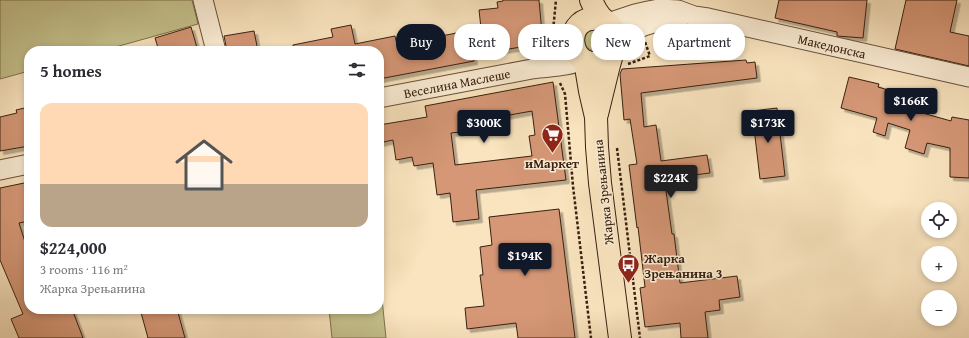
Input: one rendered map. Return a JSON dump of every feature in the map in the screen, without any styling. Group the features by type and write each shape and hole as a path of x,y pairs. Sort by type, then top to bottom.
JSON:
{"main road":[{"name":"Жарка Зрењанина","path":"576,0 578,24"},
{"path":"591,0 595,9 609,24"},
{"path":"580,24 583,21 597,18 606,21"},
{"path":"583,53 591,62 597,63 604,60"},
{"name":"Жарка Зрењанина","path":"582,60 596,117 600,183 620,338"},
{"name":"Жарка Зрењанина","path":"596,117 609,65 613,60"}],"street":[{"path":"204,0 215,46"},
{"name":"Македонска","path":"606,21 658,9 678,10 694,16 969,77"},
{"name":"Македонска","path":"645,25 656,22 683,20 694,16"},
{"name":"Веселина Маслеше","path":"384,97 536,68 549,60"},
{"path":"0,170 24,165"}],"path":[{"path":"536,68 541,53 552,41 556,0"},
{"path":"645,42 650,56 645,56"},
{"path":"560,82 565,94 573,186 592,338"},
{"path":"617,146 640,338"}],"shaded area":[{"path":"0,0 192,0 198,24 119,46 24,46 24,72 0,79"},
{"path":"590,30 591,50 587,47 584,39"},
{"path":"330,314 384,314 386,338 332,338"}],"building":[{"path":"503,0 539,0 541,24 518,24 518,48 510,49 510,24 481,24 479,10 498,8 497,2"},
{"path":"779,0 867,0 863,38 837,36 837,32 775,18"},
{"path":"906,0 957,0 950,32 969,36 969,66 895,49"},
{"path":"351,25 355,44 395,36 396,60 446,60 446,35 454,33 454,60 474,61 384,78 384,46 293,46 333,37 331,29"},
{"path":"191,27 197,46 157,46 155,38"},
{"path":"254,31 257,46 226,46 224,36"},
{"path":"746,60 747,63 755,62 757,78 641,93 644,127 656,125 661,161 707,155 710,173 678,177 679,185 667,187 668,191 666,191 672,234 674,234 680,283 737,276 740,297 719,300 720,310 705,312 708,338 681,338 680,323 645,327 640,288 645,287 629,165 637,164 630,119 624,120 620,74 622,69"},
{"path":"849,77 879,84 878,87 909,96 905,108 951,121 952,117 969,120 969,178 950,177 950,148 927,143 924,154 905,148 910,130 888,123 885,136 873,132 877,118 841,108"},
{"path":"553,82 566,180 476,190 479,219 453,222 450,193 437,195 433,163 414,166 412,157 396,160 393,140 384,142 384,124 427,117 425,106","holes":["532,111 535,135 529,136 532,156 455,165 451,133 460,132 460,128 483,123 482,120"]},
{"path":"24,108 24,147 0,151 0,117 17,113 16,110"},
{"path":"777,108 785,176 760,179 752,111"},
{"path":"24,183 24,222 19,223 24,239 24,314 74,314 83,338 19,338 11,319 23,314 0,260 0,188"},
{"path":"559,209 575,338 518,338 516,323 467,329 465,308 484,306 480,275 483,275 480,247 492,245 489,217"},
{"path":"141,314 178,314 185,338 148,338"}],"place":[{"name":"иМаркет","path":"552,154"},
{"name":"Жарка Зрењанина 3","path":"628,284"}]}
